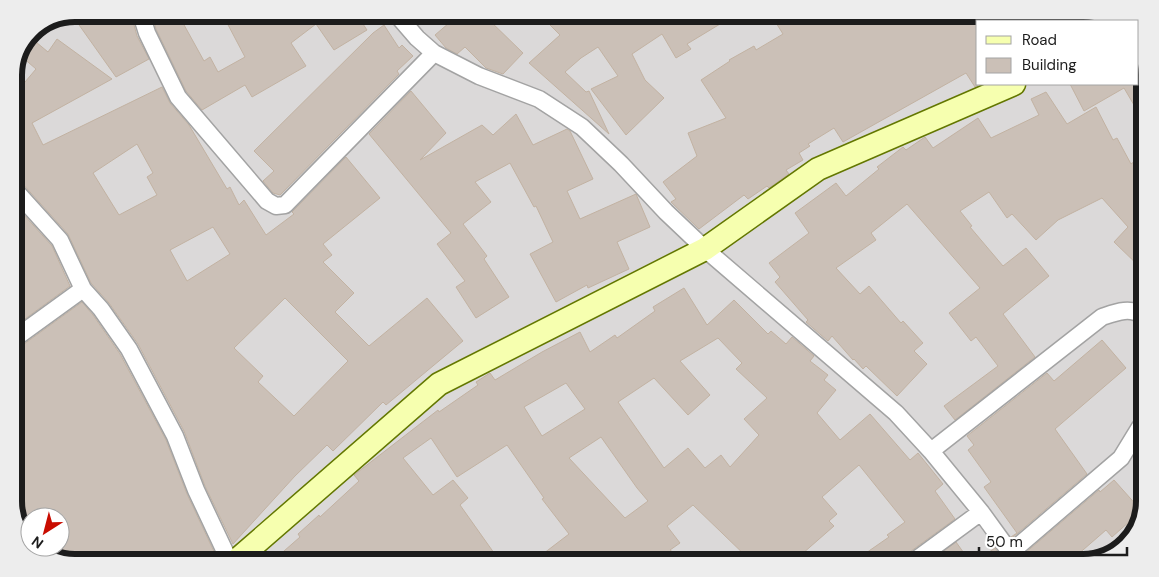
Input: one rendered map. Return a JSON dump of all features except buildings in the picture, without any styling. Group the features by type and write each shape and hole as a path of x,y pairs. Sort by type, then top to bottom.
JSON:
{"street":[{"path":"144,22 178,97 267,201 276,206 285,205 434,53"},
{"path":"403,22 434,53 479,76 539,99 582,127 705,249 896,413 931,451 1011,554"},
{"path":"244,554 438,384 705,249 818,169 1012,85"},
{"path":"23,199 60,240 83,289 102,309 129,349 175,436 196,490 226,554"},
{"path":"23,332 83,289"},
{"path":"931,451 1102,317 1120,311 1136,313"},
{"path":"1018,554 1122,458 1136,434"},
{"path":"924,554 980,512"}],"shaded area":[{"path":"76,22 976,22 976,85 1136,85 1136,508 1128,531 1113,546 1107,549 1090,554 70,553 70,507 23,507 23,505 23,72 31,46 46,31 55,27"}]}
